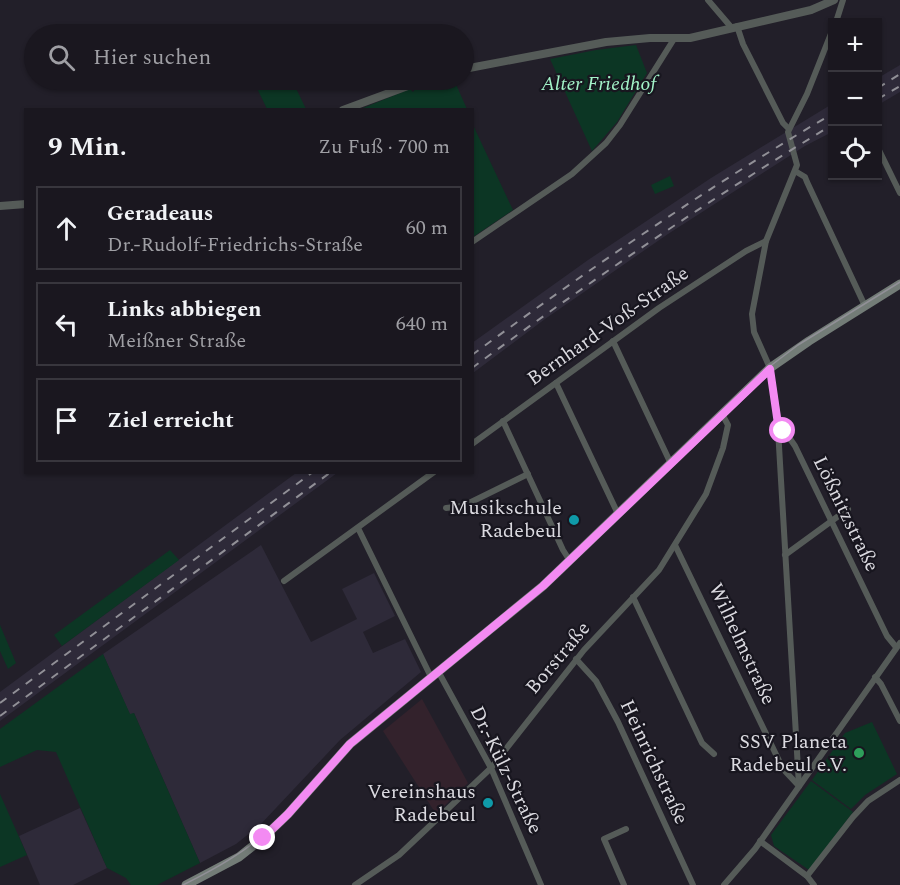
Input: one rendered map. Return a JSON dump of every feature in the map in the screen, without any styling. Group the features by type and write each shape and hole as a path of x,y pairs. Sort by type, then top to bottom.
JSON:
{"main road":[{"path":"186,885 239,856 263,838 288,814 350,744 543,586 770,369 802,345 900,284"}],"street":[{"path":"708,0 734,26 783,123 789,129"},
{"path":"474,67 606,42 697,36 811,9 834,0"},
{"path":"837,18 843,0"},
{"path":"474,241 572,174 606,143 620,125 674,39"},
{"path":"799,786 779,431 770,369 754,332 752,314 766,241 797,162 788,134 789,129 807,94 828,41"},
{"path":"348,108 397,90"},
{"path":"882,156 900,193"},
{"path":"795,171 807,182 865,306"},
{"path":"0,206 24,204"},
{"name":"Bernhard-Voß-Straße","path":"474,443 659,308 746,250 766,241"},
{"path":"613,341 670,464"},
{"path":"556,383 618,514"},
{"name":"Borstraße","path":"355,885 399,855 491,768 576,659 659,570 706,494 728,425 722,414"},
{"path":"504,421 570,561"},
{"name":"Lößnitzstraße","path":"779,431 786,434 795,446 887,636 898,645"},
{"path":"284,581 431,474"},
{"path":"446,508 463,506 528,474"},
{"path":"785,555 848,509"},
{"name":"Dr.-Külz-Straße","path":"358,528 435,674 491,768 541,885"},
{"name":"Wilhelmstraße","path":"675,545 783,769 799,786"},
{"path":"633,597 702,743 714,754"},
{"path":"724,885 760,841 898,645"},
{"name":"Heinrichstraße","path":"576,659 601,689 693,885"},
{"path":"875,677 900,721"},
{"path":"807,876 868,801 900,780"},
{"path":"624,885 603,839 626,829"},
{"path":"760,841 807,876 814,885"}],"shaded area":[{"path":"900,65 900,92 882,103 882,76"},
{"path":"828,106 828,134 805,146 668,234 545,319 474,372 474,342 588,260 711,178"},
{"path":"295,474 336,474 0,721 0,692"},
{"path":"261,545 311,642 357,619 342,589 374,573 395,616 363,632 373,653 405,639 421,672 340,740 260,825 236,844 200,863 134,713 130,715 103,654"},
{"path":"422,699 468,783 436,814 383,731"},
{"path":"80,808 107,868 73,885 40,885 19,836"}],"green space":[{"name":"Alter Friedhof","path":"636,45 647,73 617,122 592,151 550,59"},
{"path":"258,90 297,90 306,108 267,108"},
{"path":"408,90 413,92 415,90 458,90 467,108 363,108"},
{"path":"474,127 513,210 474,236"},
{"path":"670,176 674,186 655,194 651,185"},
{"path":"170,550 179,560 62,646 54,635"},
{"path":"0,625 16,663 8,669 0,651"},
{"path":"103,654 130,714 134,713 200,863 157,885 131,885 126,878 107,868 56,752 37,750 0,767 0,729"},
{"name":"SSV Planeta Radebeul e.V.","path":"872,722 897,774 865,795 851,809 812,780 845,733"},
{"path":"811,781 853,812 809,870 774,846 771,835"},
{"path":"0,794 27,855 0,867"}],"tram line":[{"path":"183,885 231,858 254,843 275,825 348,743 542,585 769,367 798,345 900,282"}],"railway":[{"path":"882,85 900,74"},
{"path":"882,97 900,86"},
{"path":"474,354 649,230 740,170 828,116"},
{"path":"474,367 649,242 830,126"},
{"path":"0,703 310,474"},
{"path":"0,716 328,474"}],"place":[{"name":"Musikschule Radebeul","path":"574,520"},
{"name":"SSV Planeta Radebeul e.V.","path":"859,753"},
{"name":"Vereinshaus Radebeul","path":"488,803"}],"route":[{"path":"263,838 288,814 350,744 543,586 770,369 779,431 783,431"}]}
